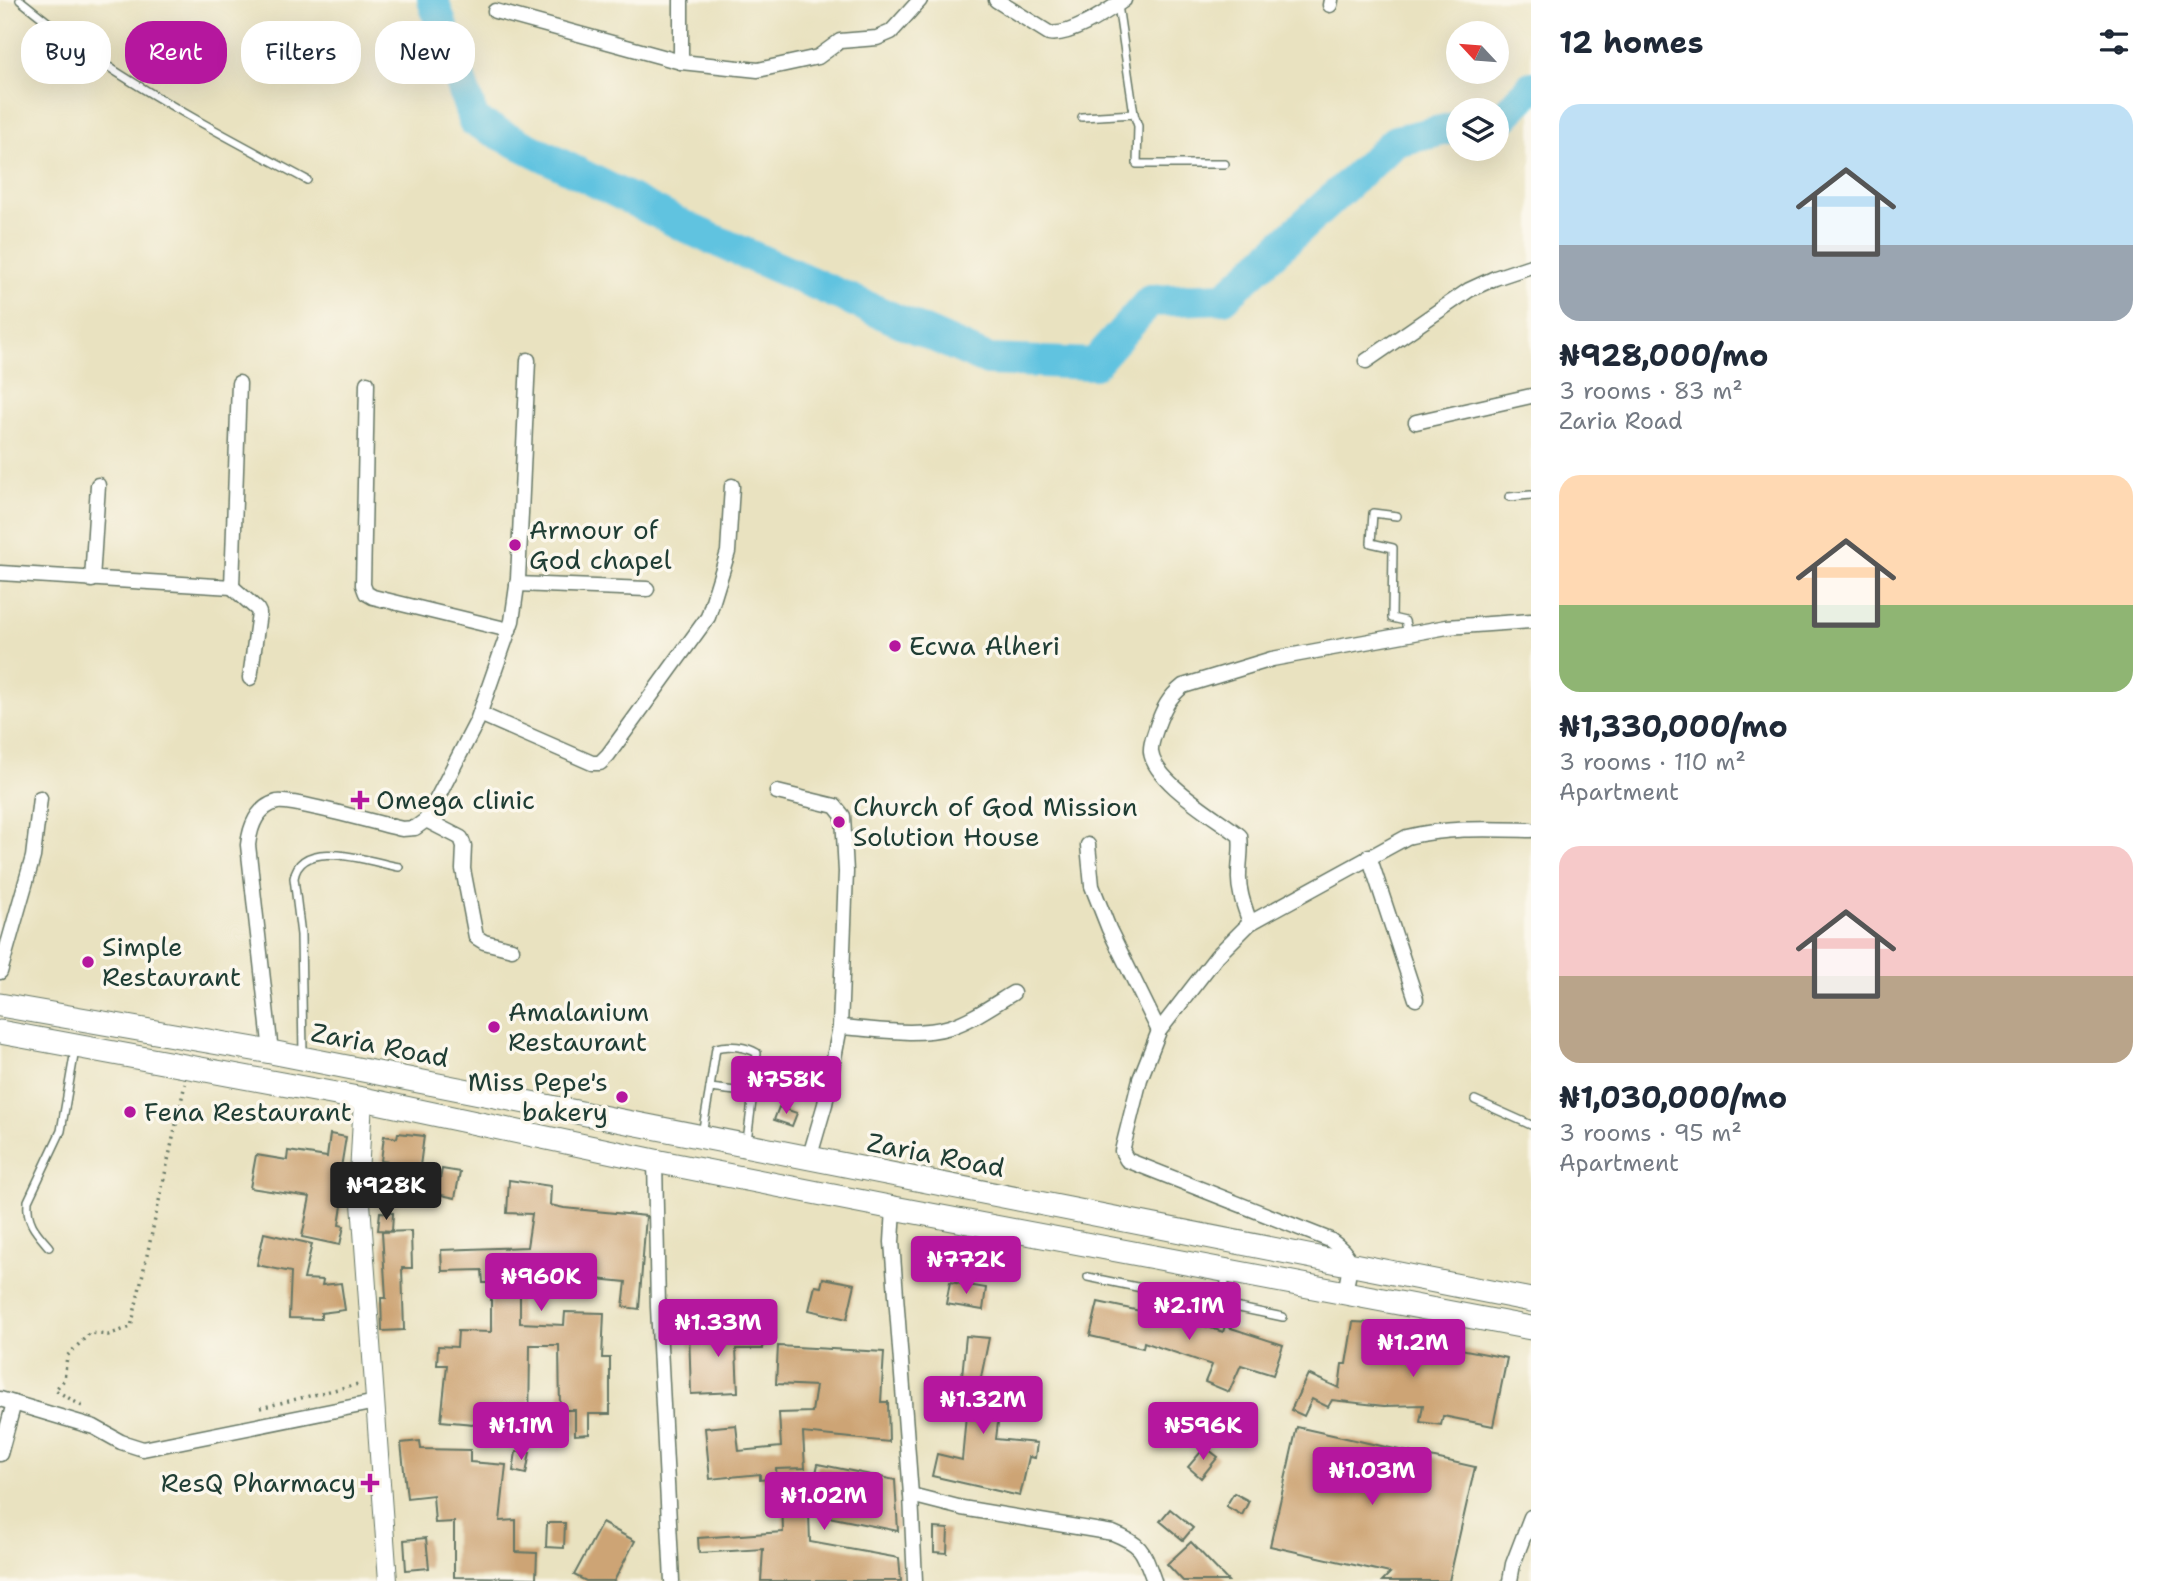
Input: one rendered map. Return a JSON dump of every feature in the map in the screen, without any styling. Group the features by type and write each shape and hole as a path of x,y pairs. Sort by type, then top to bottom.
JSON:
{"highway":[{"name":"Zaria Road","path":"0,1005 303,1058 1531,1300"},
{"path":"0,1032 363,1100 764,1183 1531,1328"},
{"path":"757,1149 764,1183"}],"street":[{"path":"681,0 681,62"},
{"path":"495,11 681,62 758,70 818,57 840,41 877,37 891,32 920,0"},
{"path":"996,0 1049,33 1058,35 1099,17 1121,2"},
{"path":"1366,361 1469,290 1531,266"},
{"path":"271,1052 248,845 250,830 259,812 278,802 402,829 415,828 426,820 480,714 509,630 517,584 528,360"},
{"path":"232,587 239,383"},
{"path":"367,383 363,585 366,593 373,597 509,630"},
{"path":"1416,422 1531,396"},
{"path":"92,580 98,485"},
{"path":"480,714 592,763 600,763 708,617 728,552 732,486"},
{"path":"0,573 232,587 259,613 250,678"},
{"path":"517,584 647,589"},
{"path":"1250,923 1238,877 1242,846 1240,836 1190,801 1159,769 1151,755 1151,746 1163,709 1172,694 1183,686 1272,659 1447,627 1531,621"},
{"path":"777,792 835,806 843,816 846,872 840,1027 825,1104 809,1159"},
{"path":"0,972 33,857 40,798"},
{"path":"426,820 461,838 464,846 463,869 477,937 484,942 512,949"},
{"path":"1345,1293 1350,1264 1345,1251 1330,1240 1127,1160 1122,1151 1137,1091 1159,1031 1217,956 1250,923 1368,856 1407,837 1429,832 1531,830"},
{"path":"1088,845 1092,886 1109,929 1159,1031"},
{"path":"1368,856 1416,999"},
{"path":"840,1027 922,1031 949,1027 980,1013 1013,993"},
{"path":"363,1100 359,1175 388,1581"},
{"path":"655,1161 658,1307 672,1581"},
{"path":"894,1208 892,1242 915,1581"},
{"path":"0,1454 7,1401 94,1427 121,1443 143,1448 376,1402"},
{"path":"911,1495 962,1507 1113,1533 1135,1542 1154,1581"},
{"path":"1510,1581 1513,1564 1531,1517"}],"lane":[{"path":"20,0 114,70 180,111 307,180"},
{"path":"1121,2 1134,114 1138,126 1137,164 1225,164"},
{"path":"1082,117 1134,114"},
{"path":"1509,497 1531,495"},
{"path":"1397,516 1373,513 1371,543 1393,548 1392,618 1405,621 1408,635"},
{"path":"303,1058 300,935 294,878 296,869 302,861 317,854 400,867"},
{"path":"49,1247 31,1225 27,1213 28,1201 61,1131 75,1046"},
{"path":"701,1138 716,1048 723,1046 752,1050 757,1053 753,1093 757,1149"},
{"path":"710,1088 753,1093"},
{"path":"1475,1100 1531,1125"},
{"path":"1220,1304 1228,1271"},
{"path":"1088,1277 1283,1317"}],"path":[{"path":"89,1410 55,1390 64,1380 67,1356 90,1333 108,1335 131,1327 189,1066"},
{"path":"254,1409 374,1381"}],"building":[{"path":"779,1107 797,1113 792,1126 774,1120"},
{"path":"398,1133 424,1136 420,1166 381,1161 384,1136 397,1138"},
{"path":"330,1134 346,1137 337,1192 344,1193 339,1225 344,1226 340,1245 302,1237 310,1197 250,1188 256,1155 287,1160 288,1151 327,1157"},
{"path":"442,1169 460,1172 455,1198 437,1194"},
{"path":"509,1180 551,1186 550,1205 646,1216 639,1309 623,1307 626,1282 577,1277 576,1297 550,1295 552,1276 520,1274 520,1323 564,1325 565,1312 604,1313 602,1358 610,1358 610,1414 589,1414 589,1434 575,1435 575,1410 560,1410 559,1345 530,1345 529,1429 441,1421 447,1365 437,1365 438,1346 457,1347 458,1331 491,1332 491,1283 483,1283 482,1270 442,1271 441,1250 527,1247 532,1214 507,1213"},
{"path":"380,1212 393,1213 392,1231 378,1230"},
{"path":"411,1231 412,1268 402,1268 404,1330 382,1331 381,1298 386,1298 382,1232"},
{"path":"264,1233 312,1244 304,1279 323,1280 322,1285 341,1283 345,1310 321,1313 321,1319 289,1318 291,1272 257,1265"},
{"path":"823,1278 855,1284 847,1319 809,1310 815,1286 821,1287"},
{"path":"950,1282 986,1288 983,1310 946,1304"},
{"path":"1098,1302 1163,1316 1165,1313 1223,1332 1225,1326 1283,1345 1273,1375 1241,1365 1229,1392 1205,1382 1212,1365 1144,1342 1143,1348 1090,1336"},
{"path":"1353,1322 1373,1323 1372,1338 1425,1344 1426,1340 1445,1342 1445,1346 1507,1358 1493,1426 1443,1416 1441,1425 1420,1422 1423,1405 1384,1406 1332,1400 1328,1407 1312,1399 1304,1416 1291,1410 1308,1374 1339,1388"},
{"path":"689,1330 763,1332 763,1349 736,1349 738,1392 691,1394"},
{"path":"966,1336 989,1338 974,1412 999,1414 996,1439 1037,1443 1035,1458 1029,1457 1020,1496 932,1476 937,1454 962,1460 966,1415 952,1411 957,1376 962,1376"},
{"path":"778,1346 884,1352 881,1402 888,1402 889,1442 803,1433 805,1468 776,1469 777,1478 760,1480 760,1474 710,1479 705,1428 736,1425 739,1451 781,1447 779,1413 812,1412 816,1386 776,1384"},
{"path":"1297,1427 1475,1467 1449,1581 1382,1581 1390,1573 1270,1546"},
{"path":"420,1441 421,1449 470,1450 470,1462 506,1465 500,1521 516,1520 516,1552 537,1553 536,1578 454,1577 454,1522 435,1523 433,1495 407,1498 401,1443"},
{"path":"1205,1447 1218,1457 1201,1478 1188,1467"},
{"path":"516,1452 530,1452 526,1474 513,1471"},
{"path":"818,1464 895,1480 898,1531 809,1513 810,1542 899,1558 901,1581 761,1581 763,1549 699,1553 698,1538 783,1532 782,1498 811,1497"},
{"path":"1234,1493 1249,1501 1242,1515 1226,1506"},
{"path":"1170,1509 1193,1528 1183,1540 1160,1521"},
{"path":"547,1523 565,1523 564,1548 546,1547"},
{"path":"602,1523 635,1541 614,1581 586,1581 574,1575"},
{"path":"934,1528 948,1529 947,1553 934,1552"},
{"path":"426,1538 429,1568 406,1570 404,1540"},
{"path":"1191,1542 1228,1581 1183,1581 1167,1564"}],"waterway":[{"path":"433,0 474,121 692,230 988,360 1094,364 1150,301 1224,298 1395,141 1446,130"},
{"path":"1509,112 1531,87"}],"place":[{"name":"Armour of God chapel","path":"515,545"},
{"name":"Ecwa Alheri","path":"895,646"},
{"name":"Omega clinic","path":"360,800"},
{"name":"Church of God Mission Solution House","path":"839,822"},
{"name":"Simple Restaurant","path":"88,962"},
{"name":"Amalanium Restaurant","path":"494,1027"},
{"name":"Miss Pepe's bakery","path":"622,1097"},
{"name":"Fena Restaurant","path":"130,1112"},
{"name":"ResQ Pharmacy","path":"370,1483"}]}
